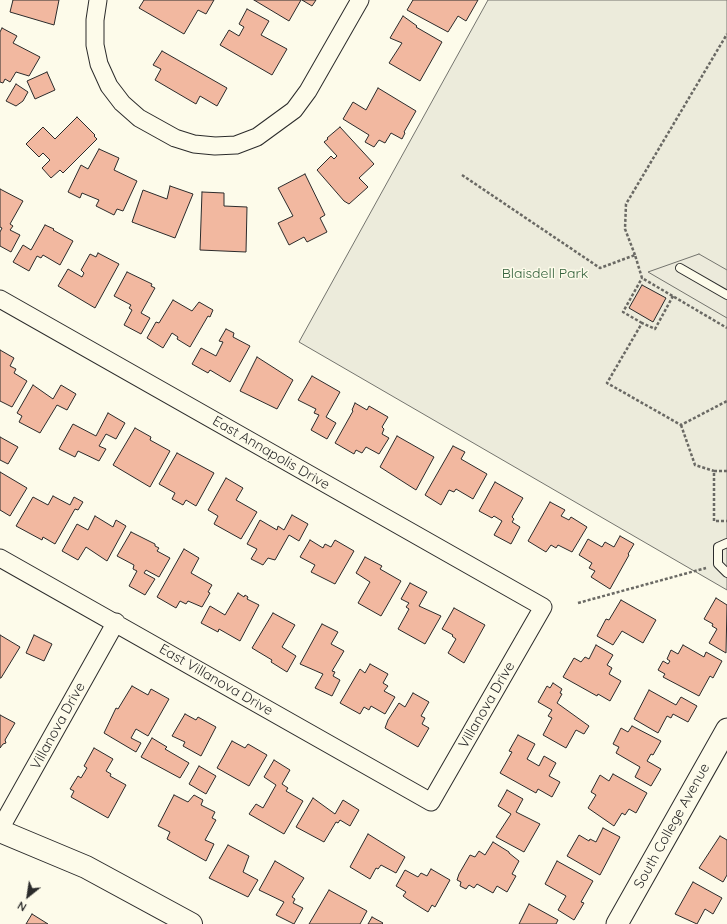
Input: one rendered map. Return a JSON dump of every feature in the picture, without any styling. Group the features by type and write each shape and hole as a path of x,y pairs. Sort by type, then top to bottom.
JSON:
{"main road":[{"path":"0,830 86,867 191,924"}],"street":[{"path":"98,0 95,45 99,64 109,86 122,104 139,118 175,138 194,144 215,146 236,145 256,136 276,124 294,110 308,91 360,0"},
{"name":"East Annapolis Drive","path":"0,299 543,607"},
{"name":"East Villanova Drive","path":"0,558 116,622 431,802"},
{"name":"Villanova Drive","path":"431,802 543,607"},
{"name":"Villanova Drive","path":"0,830 116,622"},
{"name":"South College Avenue","path":"617,924 727,729"}],"lane":[{"path":"680,268 727,295"},
{"path":"727,543 718,547 718,564 727,573"}],"path":[{"path":"727,34 626,204 625,229 642,278 727,328"},
{"path":"462,175 600,268 635,255"},
{"path":"642,278 623,312 655,329 673,296"},
{"path":"642,323 607,383 681,425 695,465 714,471 727,471"},
{"path":"681,425 727,401"},
{"path":"714,471 714,521 727,521"},
{"path":"578,603 718,564"}],"green space":[{"name":"Blaisdell Park","path":"488,0 727,0 727,590 299,342"}],"shaded area":[{"path":"699,254 727,270 727,318 648,272"}],"building":[{"path":"13,0 59,0 54,25 10,12"},
{"path":"144,0 214,0 206,14 198,10 184,34 139,8"},
{"path":"254,0 301,0 289,21"},
{"path":"302,0 316,0 312,6"},
{"path":"413,0 478,0 466,21 458,16 448,32 407,10"},
{"path":"247,9 269,21 261,35 287,49 272,75 220,45 229,30 239,36 244,27 239,24"},
{"path":"403,16 417,26 416,27 442,42 420,81 389,63 402,43 390,38"},
{"path":"2,28 17,36 13,43 40,57 29,76 16,72 10,82 5,79 3,83 0,82 0,32"},
{"path":"162,51 227,88 217,106 200,96 196,104 155,80 161,69 153,65"},
{"path":"47,72 55,90 35,99 27,81"},
{"path":"16,84 28,92 23,101 16,106 6,101"},
{"path":"378,88 416,111 404,132 405,133 402,139 391,133 385,143 379,140 374,147 365,142 369,135 343,119 353,102 366,110"},
{"path":"77,117 95,135 94,136 97,139 63,173 60,170 51,178 42,168 50,160 43,153 39,157 26,144 43,127 55,139"},
{"path":"340,127 374,164 359,178 368,187 349,204 344,201 317,170 331,156 334,159 337,156 324,142"},
{"path":"99,149 119,158 114,170 137,181 123,211 117,209 114,215 96,206 99,200 82,193 80,198 68,192 81,165 88,169"},
{"path":"305,174 325,215 320,218 327,232 307,242 304,237 289,245 278,223 293,216 278,188"},
{"path":"170,186 193,194 175,238 132,222 143,190 167,199"},
{"path":"0,189 23,201 10,224 13,226 10,230 20,235 11,252 0,246 0,232 2,228 0,227"},
{"path":"202,192 224,193 224,206 247,207 246,252 200,250"},
{"path":"45,225 73,241 60,265 43,255 41,258 37,256 29,271 13,262 23,245 31,250"},
{"path":"98,253 119,264 95,308 58,286 68,269 82,277 84,273 81,270 90,254 96,257"},
{"path":"127,272 152,284 151,286 155,288 141,313 150,318 141,334 124,325 132,310 129,308 131,305 114,296"},
{"path":"642,285 666,298 653,322 629,308"},
{"path":"173,300 192,311 199,302 213,310 190,347 177,339 178,337 172,333 163,348 147,338 156,322 159,323"},
{"path":"226,329 234,333 233,337 250,346 230,382 210,370 208,373 192,364 201,348 216,356 223,342 219,341"},
{"path":"0,350 14,358 10,366 16,369 14,373 27,381 12,407 0,401"},
{"path":"257,357 293,380 277,409 240,391"},
{"path":"312,376 340,392 326,417 336,423 327,439 311,430 319,415 314,413 316,409 298,400"},
{"path":"33,385 53,399 61,385 76,394 67,410 57,405 40,433 19,422 22,416 17,413"},
{"path":"355,403 367,410 369,406 388,417 382,427 384,429 382,434 389,438 379,454 366,447 362,453 356,450 354,454 335,443 353,411 352,410"},
{"path":"108,413 125,423 116,439 106,434 99,446 106,449 99,461 78,451 75,457 59,449 73,424 96,436"},
{"path":"135,428 151,437 150,440 170,451 150,487 113,465"},
{"path":"397,436 434,457 416,490 380,467"},
{"path":"0,437 18,447 8,464 0,460"},
{"path":"453,446 465,452 461,459 487,474 473,499 456,489 454,492 449,490 441,505 425,495"},
{"path":"177,453 214,473 196,506 186,500 183,505 172,499 175,493 159,484"},
{"path":"0,472 27,488 10,516 0,510"},
{"path":"226,478 243,488 236,500 257,512 241,539 214,524 218,516 208,510"},
{"path":"495,482 523,498 512,517 514,519 512,522 520,527 511,544 494,535 502,521 494,516 492,518 479,511"},
{"path":"53,496 70,505 74,497 83,502 78,510 75,509 55,544 43,537 42,540 16,526 33,497 48,505"},
{"path":"550,502 565,510 561,516 569,520 571,517 587,527 572,552 558,545 556,548 551,545 546,552 528,541"},
{"path":"292,515 308,524 299,541 289,535 275,560 268,558 263,565 251,559 257,549 247,544 260,520 277,530 278,526 284,530"},
{"path":"95,516 113,527 116,520 126,526 107,561 86,547 78,560 62,551 77,524 88,530"},
{"path":"131,532 155,544 155,546 159,548 157,551 170,558 159,577 146,570 144,573 155,579 145,595 129,586 137,571 133,569 134,565 117,556"},
{"path":"620,536 634,544 610,589 591,577 595,571 589,568 592,563 579,555 588,539 602,547 605,542 614,547"},
{"path":"310,540 323,548 325,544 331,547 335,540 354,551 335,584 311,572 315,565 300,557"},
{"path":"184,549 199,558 191,573 212,585 208,592 210,593 202,607 188,601 186,604 180,601 176,608 157,597"},
{"path":"365,557 382,566 380,569 401,581 381,616 358,603 370,582 356,573"},
{"path":"410,583 427,592 419,606 441,616 425,644 398,629 409,609 406,607 409,603 401,599"},
{"path":"238,593 244,597 245,595 248,597 247,599 259,605 240,641 219,629 218,632 201,623 210,606 225,615"},
{"path":"716,598 727,605 726,653 709,643 717,629 712,626 713,624 704,619"},
{"path":"621,600 656,620 643,643 622,631 613,645 597,636 606,619 609,620"},
{"path":"454,608 485,625 464,663 448,653 456,639 452,636 453,635 442,629"},
{"path":"273,613 295,625 282,647 296,656 287,672 271,662 272,660 252,648"},
{"path":"322,624 338,632 331,644 344,651 332,671 335,672 333,676 340,680 332,696 315,688 323,674 300,664"},
{"path":"0,635 20,647 1,678 0,678"},
{"path":"34,635 52,644 44,661 26,653"},
{"path":"596,645 613,655 607,665 612,668 609,674 621,681 610,701 598,694 597,696 563,677 574,658 581,662 585,657 589,659"},
{"path":"683,645 704,657 706,652 722,661 713,678 710,676 699,696 663,677 665,674 658,670 663,661 668,664 670,661 667,659 671,650 678,654"},
{"path":"370,664 388,674 383,683 388,686 384,691 395,697 385,714 371,706 369,710 364,707 360,714 340,703 360,669 365,673"},
{"path":"553,683 562,689 560,693 562,694 557,703 589,726 584,734 576,730 566,748 543,735 552,718 548,716 552,710 538,702 547,686 550,688"},
{"path":"132,686 148,695 151,689 169,699 148,736 136,729 131,738 141,743 136,752 104,733 116,708 118,709"},
{"path":"649,690 676,705 681,697 697,706 688,722 673,714 671,718 667,716 658,733 634,719"},
{"path":"413,693 429,702 421,716 425,718 422,724 429,728 418,747 385,728 388,720 399,703 405,707"},
{"path":"185,714 196,720 198,717 216,727 201,756 183,746 185,742 172,736"},
{"path":"0,715 15,723 5,740 6,743 0,748"},
{"path":"632,726 661,741 653,755 651,754 647,761 661,769 651,786 635,777 640,767 616,753 619,747 613,744 621,728 628,732"},
{"path":"518,735 535,744 527,759 539,766 544,756 556,763 549,776 560,782 552,797 538,789 536,793 500,773 512,752 509,751"},
{"path":"152,738 167,747 165,749 189,763 180,778 141,757"},
{"path":"232,741 245,748 248,744 267,755 249,786 217,768"},
{"path":"94,748 113,759 106,771 111,774 110,776 126,785 108,818 71,797 74,791 70,789 78,776 81,778 87,768 84,766"},
{"path":"274,760 290,770 282,784 288,788 286,791 303,801 284,834 249,814 256,804 263,808 276,785 264,777"},
{"path":"199,766 216,776 206,794 189,784"},
{"path":"613,774 647,793 636,813 629,809 625,815 622,813 614,826 588,808 596,795 591,792 600,775 609,781"},
{"path":"507,790 523,799 516,812 540,824 524,852 496,837 511,814 498,806"},
{"path":"174,795 188,802 194,795 203,800 201,805 215,812 212,818 216,820 205,840 214,844 206,861 167,839 170,832 158,826"},
{"path":"313,798 335,814 343,800 359,810 350,826 340,820 338,823 336,822 324,842 296,827"},
{"path":"603,828 620,837 600,875 567,856 579,835 589,841 590,839 596,842"},
{"path":"368,834 405,857 396,873 381,865 378,869 376,868 370,879 350,867"},
{"path":"720,836 727,840 727,875 723,882 699,868"},
{"path":"493,842 509,852 519,861 512,874 516,876 507,892 497,886 493,893 477,884 474,888 469,885 466,889 460,886 461,882 457,880 470,855 475,857 479,851 485,855"},
{"path":"228,845 249,856 243,872 258,880 248,897 209,878"},
{"path":"275,861 304,878 292,897 295,899 293,903 303,908 294,924 276,915 284,902 259,890"},
{"path":"557,861 593,881 581,902 584,903 574,920 558,910 566,896 545,884"},
{"path":"431,869 450,880 435,907 432,905 428,912 403,896 406,892 396,886 405,870 418,877 421,873 427,876"},
{"path":"693,882 722,898 713,914 705,909 697,924 675,914"},
{"path":"329,890 367,911 360,924 309,924"},
{"path":"529,904 558,920 556,924 519,924"},
{"path":"32,914 48,924 26,924"},
{"path":"372,917 383,923 368,924"}]}
